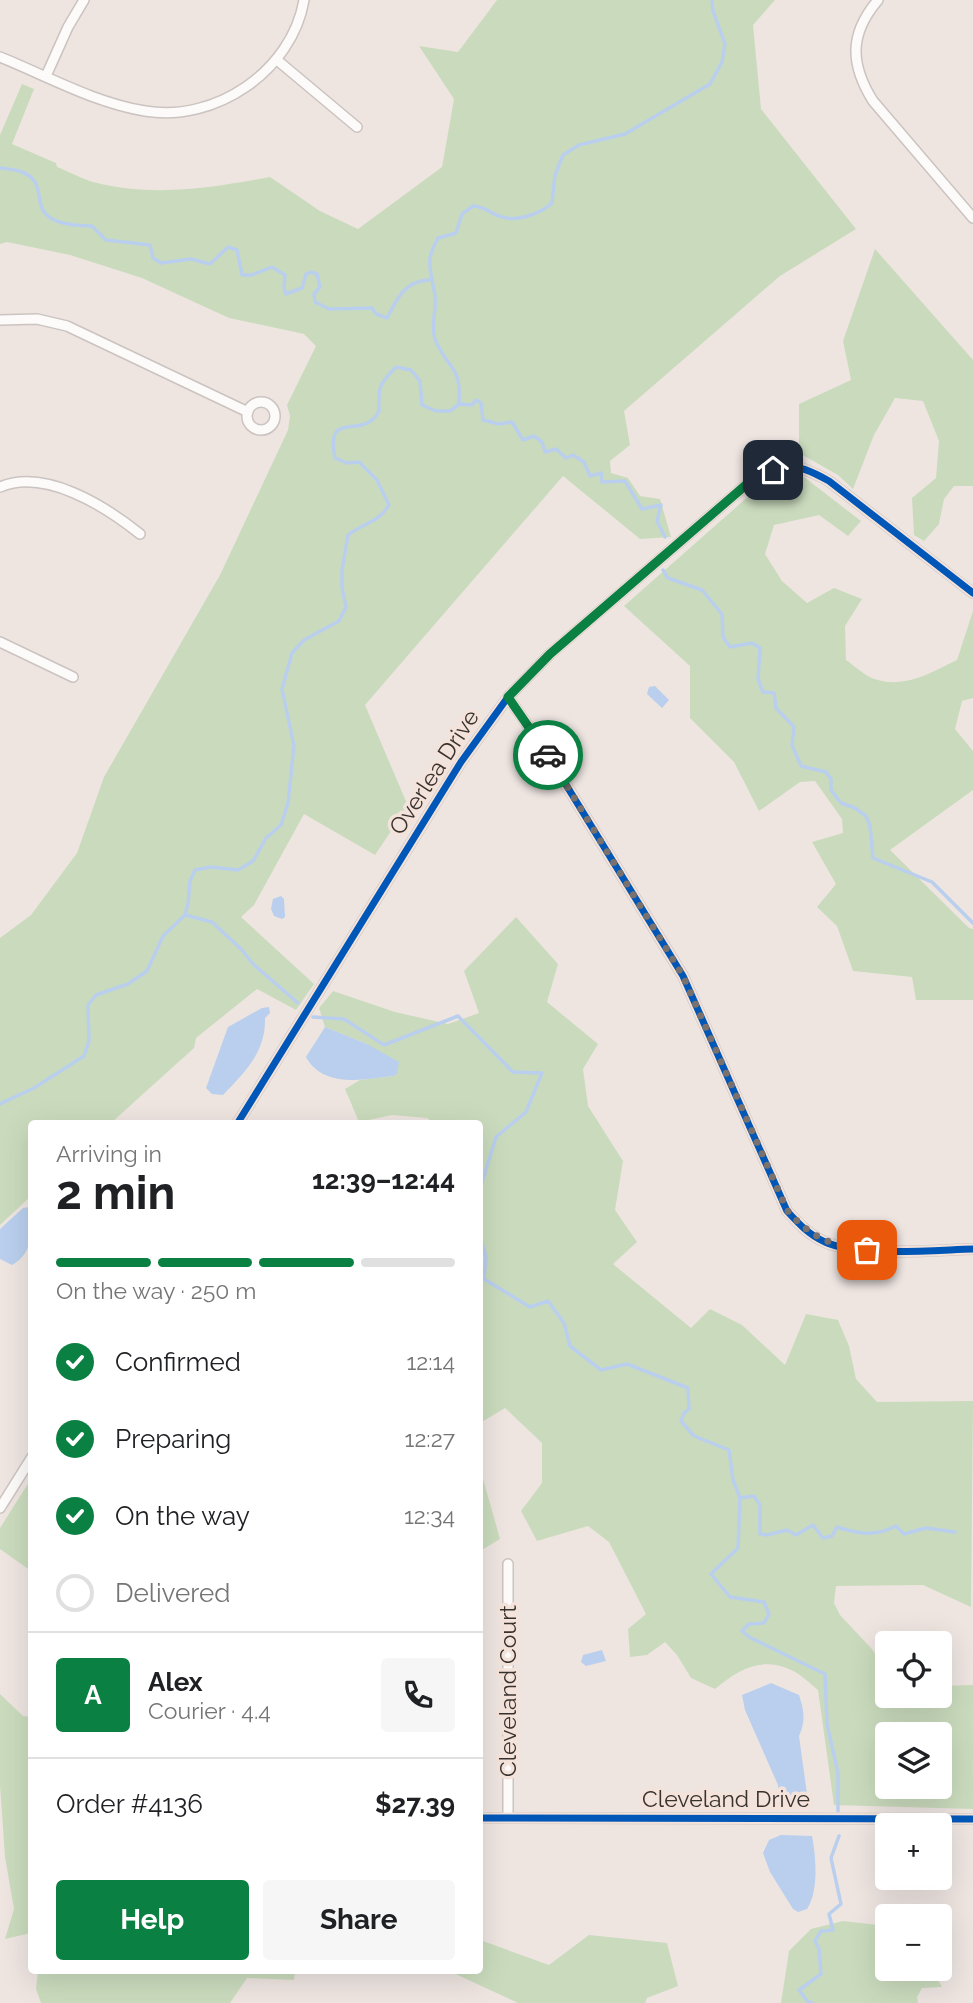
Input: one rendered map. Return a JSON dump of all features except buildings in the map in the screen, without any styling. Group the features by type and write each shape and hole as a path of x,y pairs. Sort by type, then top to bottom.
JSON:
{"street":[{"path":"46,76 68,27 84,0"},
{"path":"0,57 125,106 147,112 174,113 202,107 240,91 260,78 277,60 293,33 304,0"},
{"path":"878,0 866,15 856,35 860,81 873,101 972,213"},
{"path":"277,60 358,127"},
{"path":"0,320 37,319 66,326 248,412"},
{"name":"Overlea Drive","path":"239,1120 461,762 508,697 550,654 747,484 782,467 806,468 829,481 973,593"},
{"path":"0,488 34,481 54,485 113,513 140,534"},
{"path":"0,642 73,677"},
{"path":"508,697 546,752 683,976 787,1210 810,1233 841,1247 867,1250 973,1250"},
{"path":"0,1508 28,1463"},
{"name":"Cleveland Court","path":"508,1564 508,1818"},
{"name":"Cleveland Drive","path":"483,1818 973,1819"}],"green space":[{"path":"497,0 775,0 753,25 761,109 856,229 780,276 624,411 630,445 610,461 611,473 628,478 640,496 660,499 671,537 640,539 563,476 365,705 408,806 375,855 304,814 254,905 241,917 314,984 296,1010 257,989 196,1038 194,1048 114,1120 28,1120 28,1199 0,1225 0,938 31,915 77,853 104,777 220,575 288,430 290,416 287,405 316,346 304,334 229,318 142,278 70,255 7,242 0,244 0,135 22,84 34,89 12,144 56,163 57,167 82,178 119,187 162,190 227,185 270,177 320,211 358,229 442,167 454,99 419,46 458,52"},
{"path":"875,249 973,360 973,486 954,486 944,499 939,524 924,541 914,535 912,498 936,478 939,441 923,401 895,398 874,435 853,489 838,475 799,453 799,404 851,380 843,341"},
{"path":"804,477 861,521 848,536 819,515 774,525 765,554 782,581 807,603 834,588 862,599 845,626 846,660 878,680 899,682 919,678 957,660 973,611 973,698 962,701 955,729 973,751 973,790 890,850 973,929 973,1000 916,1000 912,977 853,971 837,926 817,907 836,884 812,842 843,833 842,819 815,781 800,782 759,811 734,762 690,718 690,666 624,606 750,495 783,478"},
{"path":"516,917 558,964 547,1002 598,1044 583,1069 588,1106 623,1161 615,1210 637,1242 613,1264 691,1328 710,1309 742,1325 785,1365 806,1314 838,1320 849,1346 856,1379 877,1402 973,1401 971,1607 923,1585 836,1586 834,1603 840,1615 875,1654 875,1708 952,1708 952,1686 973,1685 973,1809 834,1805 818,1690 795,1672 769,1664 741,1671 715,1689 691,1678 677,1655 665,1642 647,1655 630,1657 628,1629 646,1614 609,1542 588,1526 537,1541 521,1511 542,1483 542,1443 505,1408 483,1421 483,1120 430,1120 392,1115 358,1120 345,1089 360,1080 393,1076 367,1044 325,1027 319,1008 333,991 395,1012 448,1024 479,1013 464,971"},
{"path":"483,1479 500,1539 483,1549"},
{"path":"28,1484 28,1569 0,1549 0,1528"},
{"path":"0,1694 23,1716 28,1717 28,1934 5,1939 14,1909 5,1857 0,1785"},
{"path":"843,1921 875,1925 875,1981 939,1981 942,1987 922,1988 917,1997 918,2003 781,2003 789,1951 811,1929"},
{"path":"589,1935 667,1943 678,1986 647,1998 645,2003 518,2003 455,1974 483,1974 483,1941 549,1965"},
{"path":"38,1974 295,1974 294,1980 247,1978 230,2003 41,2003 36,1989"}],"water":[{"path":"655,686 669,700 662,708 647,694 649,687"},
{"path":"281,896 284,899 285,917 282,919 274,916 271,909 273,899"},
{"path":"269,1007 270,1013 265,1018 262,1041 253,1061 223,1095 212,1094 206,1088 228,1027 262,1008"},
{"path":"325,1027 367,1044 399,1062 397,1074 345,1080 323,1074 313,1067 306,1057"},
{"path":"28,1207 28,1248 12,1265 0,1259 0,1229 23,1208"},
{"path":"602,1650 606,1661 586,1666 581,1662 583,1655"},
{"path":"771,1683 799,1695 804,1716 799,1736 807,1794 788,1796 778,1790 745,1710 742,1695"},
{"path":"781,1835 812,1836 815,1884 807,1909 798,1912 793,1909 770,1872 763,1853 769,1840"}],"waterway":[{"path":"0,1104 34,1088 84,1056 89,1041 88,1005 96,995 128,984 147,971 163,936 185,915 190,881 195,870 211,867 238,870 253,861 266,838 281,825 288,803 294,746 282,689 292,653 304,640 339,621 346,607 342,570 348,535 376,519 389,505 377,480 359,462 347,463 335,458 334,435 338,430 365,424 374,418 379,411 381,386 396,367 411,370 420,381 422,405 436,411 450,411 459,404 457,376 437,344 433,331 435,297 430,258 438,238 456,233 462,214 473,206 505,218 527,216 541,211 552,203 555,175 563,155 579,145 625,134 710,84 722,62 725,44 713,11 712,0"},
{"path":"0,168 20,171 32,178 44,212 52,219 68,224 92,226 106,240 150,245 153,258 161,263 191,259 210,264 228,247 237,250 242,275 252,275 272,267 285,275 286,294 302,288 306,274 317,274 320,287 314,294 315,302 329,309 372,308 376,314 387,318 398,297 408,287 429,280"},
{"path":"459,404 472,405 476,400 481,403 483,420 499,424 512,422 523,440 534,436 542,442 545,452 556,449 566,458 573,455 584,462 590,476 601,473 602,482 625,481 642,509 661,505 657,521 665,537"},
{"path":"663,570 668,578 702,590 722,614 723,637 730,647 752,643 760,648 758,679 763,692 774,693 776,708 794,727 792,745 801,766 826,772 831,779 831,790 841,803 866,816 870,826 873,858 932,882 973,923"},
{"path":"185,915 212,922 253,964 298,1003"},
{"path":"313,1017 344,1019 384,1045 458,1016 513,1072 542,1073 526,1112 496,1137 483,1179"},
{"path":"483,1246 486,1257 484,1279 530,1307 548,1301 564,1323 570,1346 601,1370 627,1364 688,1388 689,1409 681,1421 694,1436 729,1450 733,1480 740,1498 738,1548 711,1574 730,1597 764,1602 769,1614 764,1623 749,1624 742,1631 749,1637 825,1674 827,1724 838,1773 838,1811"},
{"path":"740,1498 754,1496 760,1505 760,1534 787,1530 796,1535 813,1525 823,1538 832,1536 837,1527 867,1533 881,1532 896,1526 904,1534 926,1528 955,1532"},
{"path":"812,2003 808,2002 799,1990 821,1974 819,1949 815,1941 821,1931 833,1930 829,1914 841,1904 831,1858 839,1836"}],"cycle path":[{"path":"239,1120 461,762 508,697 550,654 747,484 779,468 796,467 816,474 829,481 973,593"},
{"path":"508,697 546,752 683,976 787,1211 814,1236 839,1247 897,1252 973,1249"},
{"path":"483,1818 973,1819"}],"way so far":[{"path":"548,755 683,976 787,1210 799,1224 825,1242 867,1250"}],"route":[{"path":"548,755 508,697 550,654 747,484 773,470"}]}
